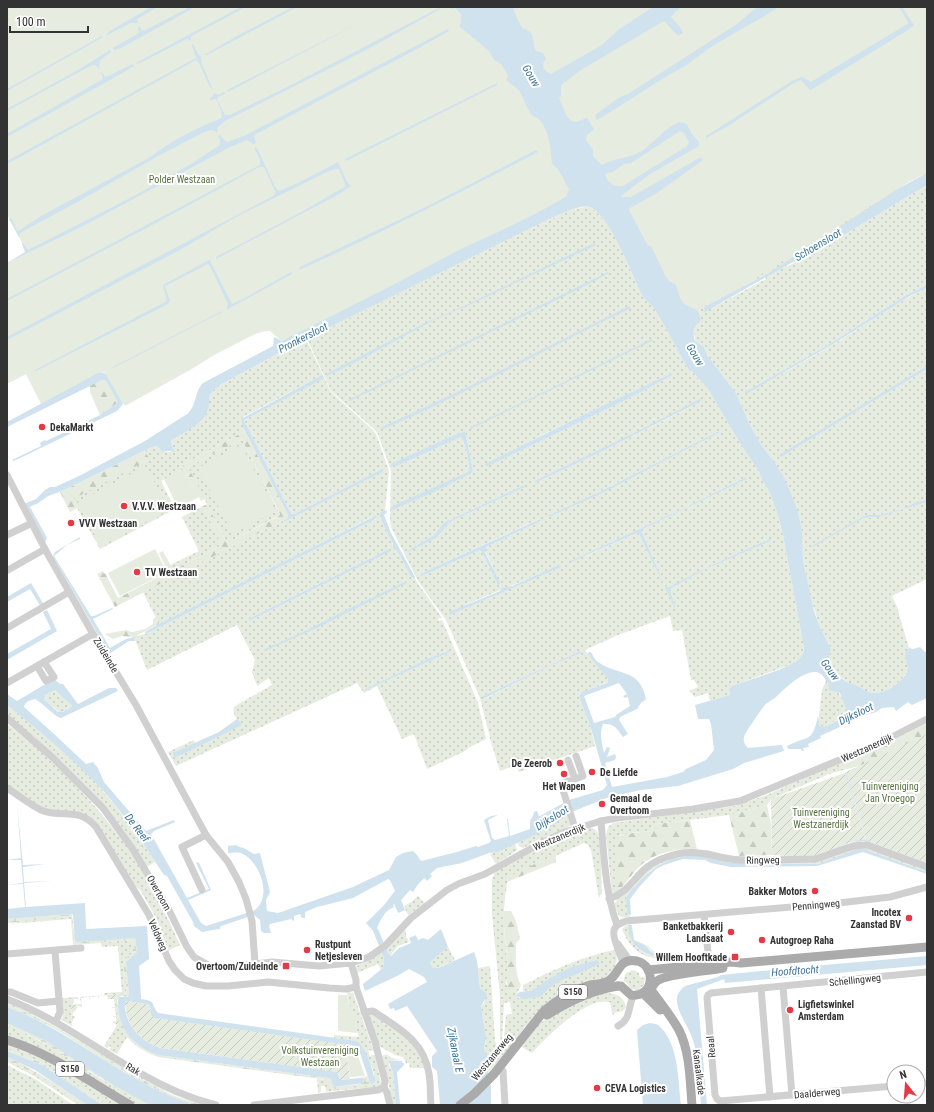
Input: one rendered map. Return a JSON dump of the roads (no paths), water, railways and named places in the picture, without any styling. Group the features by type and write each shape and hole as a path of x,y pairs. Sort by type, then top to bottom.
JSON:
{"main road":[{"path":"649,972 670,967 731,962 741,963 927,947"},
{"path":"650,989 649,972 642,964 636,961 626,964 619,975 619,988 624,996 639,999 650,989 660,979 732,967 741,963"},
{"name":"Westzanerweg","path":"460,1105 474,1094 494,1074 544,1011 564,996 590,985 607,982 612,978 619,967 626,964"},
{"name":"Westzanerweg","path":"537,1021 574,999 595,992 619,988"},
{"name":"Kanaalkade","path":"650,989 678,1029 686,1050 692,1105"},
{"name":"S150","path":"7,1040 28,1047 60,1063 130,1105"}],"street":[{"name":"Zuideinde","path":"7,476 45,549 136,706 206,835 228,862 239,882 252,921 256,964"},
{"path":"7,535 32,523"},
{"path":"8,570 45,549"},
{"path":"7,628 69,592"},
{"path":"7,683 93,634"},
{"name":"Overtoom","path":"7,718 37,742 96,801 114,822 150,877 167,906 186,947 194,958 208,965 220,968 272,962 319,966 351,963"},
{"name":"Westzanerdijk","path":"351,963 369,957 383,948 410,918 447,890 458,884 485,874 541,843 576,828 601,821 722,805 740,801 878,744 927,719"},
{"path":"576,756 583,776 561,784 576,828"},
{"path":"568,760 575,779"},
{"name":"Veldweg","path":"7,788 41,810 51,813 79,815 92,822 149,915 169,961 184,979 206,986 228,986 268,982 346,989 356,987"},
{"path":"601,821 609,899 617,925 614,931 616,943 626,964"},
{"path":"202,890 182,847 206,835"},
{"name":"Ringweg","path":"609,899 622,893 645,869 651,865 667,856 681,852 706,853 723,858 741,860 815,859 853,846 862,845 927,867"},
{"name":"Penningweg","path":"617,925 626,921 839,903 890,897 927,887"},
{"path":"704,915 708,952"},
{"path":"7,954 80,948"},
{"path":"55,951 60,1014 56,1022"},
{"path":"351,963 356,980 356,987 378,1052 385,1081 384,1087 390,1105"},
{"name":"Schellingweg","path":"708,995 711,993 927,972"},
{"path":"783,987 792,1095"},
{"path":"761,988 770,1097"},
{"path":"7,992 11,992 38,1003 59,1001"},
{"name":"Reaal","path":"708,995 707,998 715,1095 717,1099"},
{"path":"618,1026 627,1020 633,997"},
{"name":"Rak","path":"7,999 56,1022 146,1077 172,1090 216,1105"},
{"path":"364,1012 373,1011 406,1033 418,1046 427,1063 431,1105"},
{"path":"503,1071 505,1105"},
{"path":"254,1105 378,1090 384,1087"},
{"name":"Daalderweg","path":"717,1099 724,1101 886,1087"}],"water":[{"path":"151,7 157,7 137,19 138,23 131,23 106,35 110,31"},
{"path":"190,7 195,7 121,48 114,50 113,48 139,33 139,26 144,31"},
{"path":"241,7 246,7 193,35 191,37 191,41 187,39 140,63 136,63"},
{"path":"293,7 297,7 207,55 204,55 237,36"},
{"path":"450,7 513,7 521,26 532,35 536,51 543,53 546,59 543,66 546,71 551,74 602,45 618,30 653,7 682,7 671,17 683,33 678,36 665,21 662,22 581,70 561,85 561,95 559,98 566,115 571,121 576,122 587,118 594,129 587,135 586,140 593,150 593,156 602,165 640,152 669,128 679,122 687,124 691,133 699,142 699,146 650,174 621,196 631,197 701,157 703,160 657,193 629,210 647,244 652,248 665,275 669,281 676,285 680,298 684,304 697,310 701,320 694,329 695,341 704,347 707,355 736,393 750,425 762,446 785,479 798,512 802,530 803,561 814,611 831,649 829,660 834,671 846,682 869,692 880,692 900,681 907,671 905,656 907,651 909,648 913,649 920,647 927,652 927,698 912,705 908,702 896,711 894,707 882,708 820,736 821,738 808,744 809,747 803,748 804,751 801,749 788,749 787,746 811,735 814,731 818,716 819,726 822,727 833,723 846,714 846,709 840,693 829,690 828,681 826,681 822,674 816,672 809,673 794,681 765,705 744,737 744,743 748,748 782,745 784,751 678,786 641,790 609,797 569,813 552,826 497,852 489,853 462,863 437,868 430,874 432,876 427,881 425,878 419,883 413,892 410,890 401,900 405,910 398,913 394,904 394,907 383,916 377,930 374,932 366,923 384,905 395,891 390,880 388,879 353,898 317,907 305,912 305,918 302,918 300,914 294,916 294,921 291,919 270,924 269,926 271,933 264,933 261,931 260,920 254,915 221,926 219,930 202,932 194,926 167,876 164,875 130,824 107,795 59,748 7,705 7,694 17,701 54,679 60,684 63,684 78,704 109,688 116,688 118,691 61,718 35,699 25,704 24,707 86,764 93,762 98,768 104,782 146,831 174,820 175,822 154,831 151,834 187,898 209,889 196,863 198,862 200,865 211,890 188,900 201,923 206,926 253,911 263,898 262,880 253,863 240,853 228,853 228,846 236,845 254,854 260,853 270,892 266,900 267,911 278,913 353,887 389,870 396,857 403,853 413,851 421,861 489,843 491,841 484,820 491,816 498,815 488,820 492,838 495,840 509,836 507,819 510,836 530,829 530,821 534,812 537,811 540,816 569,800 603,790 607,785 590,725 579,697 582,692 607,683 608,679 588,654 589,652 591,652 597,661 606,667 633,677 643,689 646,699 637,709 620,717 619,720 628,734 623,737 617,729 610,724 603,724 601,735 604,753 607,747 610,748 607,757 615,754 616,757 615,760 605,763 612,787 667,777 683,772 686,769 706,760 714,750 711,724 709,719 698,719 695,705 730,695 729,689 732,686 786,667 799,659 804,651 783,535 777,512 768,489 708,389 693,372 688,369 655,310 643,297 619,245 603,218 595,210 586,206 568,211 546,221 309,337 222,384 210,395 209,406 203,419 195,426 172,440 171,443 175,452 162,452 157,446 152,447 62,491 48,496 25,510 24,504 36,499 50,487 55,487 79,476 145,441 187,414 190,411 203,383 273,346 274,337 282,341 566,197 569,189 558,169 552,164 550,143 542,123 531,115 519,90 506,80 508,76 499,62 494,60 489,51 459,26 461,23 461,14 455,8 451,9","holes":["680,131 684,133 689,142 687,146 623,186 617,186 608,181 605,175 607,173 613,172 624,164 631,163","619,683 627,694 623,696 625,698 628,697 630,706 615,717 594,723 584,696","55,690 72,706 63,712 58,712 44,699 46,694"]},
{"path":"757,7 779,7 708,49 686,66 657,82 597,120 595,115 620,97 628,94 737,24"},
{"path":"899,7 902,7 914,25 911,28 814,88 810,90 801,80 794,83 728,126 706,138 706,136 792,81 802,77 811,82 909,23"},
{"path":"439,8 440,9 370,48 225,121 217,128 218,132 211,130 202,133 158,156 20,233 19,237 9,219 11,218 17,231 20,230 41,216 149,158 184,135 222,118 221,110 216,99 209,100 215,93 219,95 224,92 225,94 217,99 225,115 230,115"},
{"path":"361,22 228,92 227,90"},
{"path":"448,29 449,31 415,50 256,134 254,136 256,143 253,144 247,140 228,148 83,226 7,263 25,252 21,241 28,250 134,196 191,164 220,145 218,136 220,135 227,142 244,136"},
{"path":"102,36 103,37 7,91 7,89"},
{"path":"193,44 201,57 202,64 213,90 196,60 7,164 7,161 196,58"},
{"path":"110,50 111,52 100,60 99,68 92,65 7,111 7,109 80,69"},
{"path":"133,64 134,66 119,75 7,137 7,134 103,79 101,72 105,77"},
{"path":"497,83 497,85 346,161 345,159"},
{"path":"255,147 257,148 275,187 279,191 298,183 338,162 347,182 351,186 339,194 216,259 216,257 305,210 346,186 339,169 329,171 236,217 180,250 7,340 7,337 273,196 275,191 264,167 259,167 7,301 7,299 260,165 260,159"},
{"path":"536,150 538,152 449,198 299,270 300,267 426,207"},
{"name":"Schoensloot","path":"927,173 927,185 814,253 789,264 705,312 704,307 767,274 899,188"},
{"path":"594,243 596,245 467,306 436,319 327,376 326,374 425,323 458,309"},
{"path":"209,260 232,304 291,272 292,274 226,310 228,304 208,264 165,286 170,301 168,304 36,371 35,370 167,301 163,285"},
{"path":"608,272 609,273 589,284 350,401 348,400"},
{"path":"927,285 927,288 910,296 830,346 746,394 745,392 828,345 906,295"},
{"path":"629,306 631,308 475,386 413,416 381,430 380,428 466,388"},
{"path":"222,312 113,368 113,367"},
{"path":"927,366 927,369 781,457 779,455"},
{"path":"100,372 106,374 123,404 117,411 14,461 12,460 41,446 40,443 45,440 46,441 100,415 116,404 117,400 105,380 102,380 7,427 7,422"},
{"path":"672,373 673,375 630,398 493,464 486,466 485,464 581,416"},
{"path":"322,375 324,378 244,420 289,510 292,514 294,514 382,469 384,471 284,522 284,520 288,518 288,515 243,427 241,419"},
{"path":"700,399 701,401 599,453 535,483 534,481 636,432"},
{"path":"465,431 473,470 472,473 391,511 391,507 468,472 469,465 466,449 461,437 397,466 391,466 391,464"},
{"path":"719,431 719,433 602,493 549,517 549,515 599,492"},
{"path":"746,477 747,479 641,530 663,582 639,534 637,533 571,562 570,561 680,510"},
{"path":"524,485 525,487 450,522 436,538 408,552 407,551 434,535 445,522"},
{"path":"927,500 927,502 879,517 864,518 813,547 812,546 866,515 879,515 905,508 916,502"},
{"path":"384,510 387,511 384,515 391,533 415,579 411,577 399,554 393,549 393,544 379,515"},
{"path":"375,516 377,517 374,520 146,634 145,632 159,624"},
{"path":"540,519 541,521 486,547 485,552 500,583 498,586 480,550 420,576 428,570"},
{"path":"80,537 80,539 67,545 54,556 91,616 112,608 113,609 93,619 110,648 126,639 134,637 135,641 129,641 109,654 53,556 55,552"},
{"path":"770,539 771,541 706,569 672,588 670,590 675,609 665,587 669,587 716,563"},
{"path":"387,550 391,551 249,621 248,619"},
{"path":"559,565 561,567 450,615 449,612 500,591 502,588 512,586"},
{"path":"407,581 407,583 319,627 265,651 263,650 305,631"},
{"path":"31,583 44,605 41,607 30,589 7,602 7,597"},
{"path":"47,610 57,631 7,660 7,654 51,629 43,612"},
{"path":"450,650 450,652 364,691 365,689 430,658"},
{"path":"580,651 581,653 550,666 483,699 483,696"},
{"path":"237,719 242,725 175,758 172,753 219,732"},
{"path":"846,772 867,841 927,864 864,841 817,856 731,857 701,850 707,850 730,856 813,856 859,840 866,840 845,773"},
{"path":"17,804 23,865 45,864 23,867 24,882 53,881 24,883 26,907 85,903 86,929 147,926 149,959 139,966 141,999 151,1002 158,1013 357,1041 369,1059 375,1082 372,1084 370,1083 358,1047 356,1046 155,1018 151,1015 150,1006 148,1004 126,1001 126,1013 134,1030 148,1043 160,1048 337,1072 340,1080 363,1078 363,1083 335,1087 329,1078 158,1055 144,1049 127,1033 121,1020 118,1005 119,997 127,997 129,995 126,962 137,952 135,938 77,942 75,940 72,914 7,919 7,909 25,907 23,884 7,885 23,883 21,860 7,860 21,858"},
{"path":"858,849 864,849 927,872 927,874 863,852 817,866 731,867 711,863 705,860 683,859 656,869 630,899 631,915 627,914 626,898 628,894 650,871 673,859 699,856 732,863 818,864"},
{"path":"632,926 634,940 648,948 654,955 653,956 647,954 635,945 630,937 628,927"},
{"name":"Zijkanaal E","path":"441,929 448,947 430,962 433,968 438,968 474,952 477,961 480,988 486,993 487,996 481,1006 486,1039 484,1049 488,1059 488,1065 491,1066 488,1068 491,1087 491,1105 440,1105 437,1071 432,1067 432,1056 437,1051 407,1006 395,1011 394,1008 390,1009 388,1004 427,982 424,977 409,969 365,991 363,984 383,968 384,954 386,951 391,956 399,948 411,943 409,938 416,935 418,940 423,938 428,940"},
{"name":"Hoofdtocht","path":"927,956 927,965 725,983 724,979 697,989 707,1105 701,1105 698,1064 695,1048 677,1002 679,993 685,986 721,975"},
{"path":"596,960 600,963 596,966 562,980 549,988 540,997 523,999 516,996 520,992 533,990 550,978 571,967"},
{"path":"7,1007 42,1022 146,1085 193,1105 148,1104 115,1086 46,1041 7,1023"},
{"path":"650,1023 658,1025 665,1032 674,1051 681,1105 643,1105 637,1030 643,1025"},
{"path":"7,1051 42,1065 102,1105 87,1105 35,1070 7,1057"},
{"path":"390,1061 402,1061 402,1063 404,1063 404,1065 397,1072 400,1105 396,1105 393,1072 390,1066"}],"waterway":[{"path":"471,428 652,340"},
{"path":"28,509 44,538 43,540"},
{"path":"376,931 387,958"}],"place":[{"name":"DekaMarkt","path":"42,427"},
{"name":"V.V.V. Westzaan","path":"124,506"},
{"name":"VVV Westzaan","path":"71,523"},
{"name":"TV Westzaan","path":"137,572"},
{"name":"De Zeerob","path":"560,763"},
{"name":"De Liefde","path":"592,772"},
{"name":"Het Wapen","path":"564,774"},
{"name":"Gemaal de Overtoom","path":"602,804"},
{"name":"Bakker Motors","path":"815,891"},
{"name":"Incotex Zaanstad BV","path":"909,918"},
{"name":"Banketbakkerij Landsaat","path":"731,932"},
{"name":"Autogroep Raha","path":"762,940"},
{"name":"Rustpunt Netjesleven","path":"307,950"},
{"name":"Willem Hooftkade","path":"735,957"},
{"name":"Overtoom/Zuideinde","path":"286,966"},
{"name":"Ligfietswinkel Amsterdam","path":"790,1010"},
{"name":"CEVA Logistics","path":"597,1088"}],"water label":[{"name":"Gouw","path":"531,76"},
{"name":"Pronkersloot","path":"303,338"},
{"name":"Gouw","path":"695,355"},
{"name":"Gouw","path":"830,670"},
{"name":"Dijksloot","path":"856,714"},
{"name":"Dijksloot","path":"552,818"},
{"name":"De Reef","path":"137,828"}],"park label":[{"name":"Polder Westzaan","path":"182,179"},
{"name":"Tuinvereniging Jan Vroegop","path":"890,792"},
{"name":"Tuinvereniging Westzanerdijk","path":"821,818"},
{"name":"Volkstuinvereniging Westzaan","path":"320,1056"}]}
